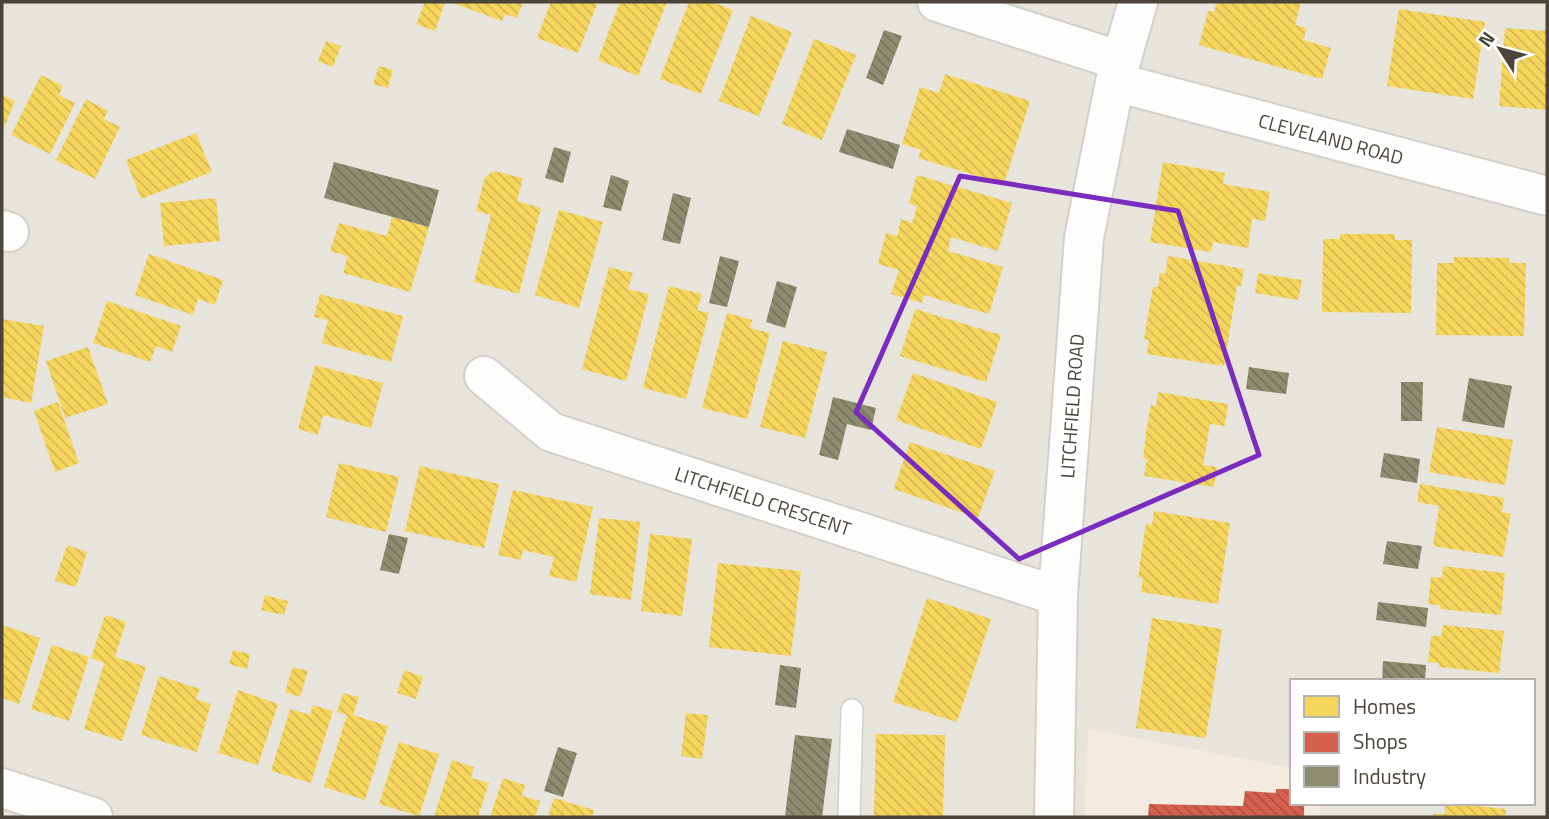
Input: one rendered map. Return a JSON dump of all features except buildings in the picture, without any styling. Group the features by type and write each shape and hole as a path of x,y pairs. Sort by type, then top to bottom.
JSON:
{"street":[{"name":"CLEVELAND ROAD","path":"937,2 1118,71 1547,196"},
{"name":"LITCHFIELD ROAD","path":"1054,817 1058,596 1084,238 1118,71 1138,2"},
{"name":"LITCHFIELD CRESCENT","path":"484,376 551,432 1058,596"},
{"path":"2,788 93,817"}],"lane":[{"path":"849,817 852,710"}],"highlighted area":[{"path":"960,176 1178,211 1259,455 1019,559 856,412"}],"shaded area":[{"path":"2,2 1547,2 1547,817 2,817"},
{"path":"1088,729 1290,768 1290,805 1320,805 1320,817 1085,817"}]}
